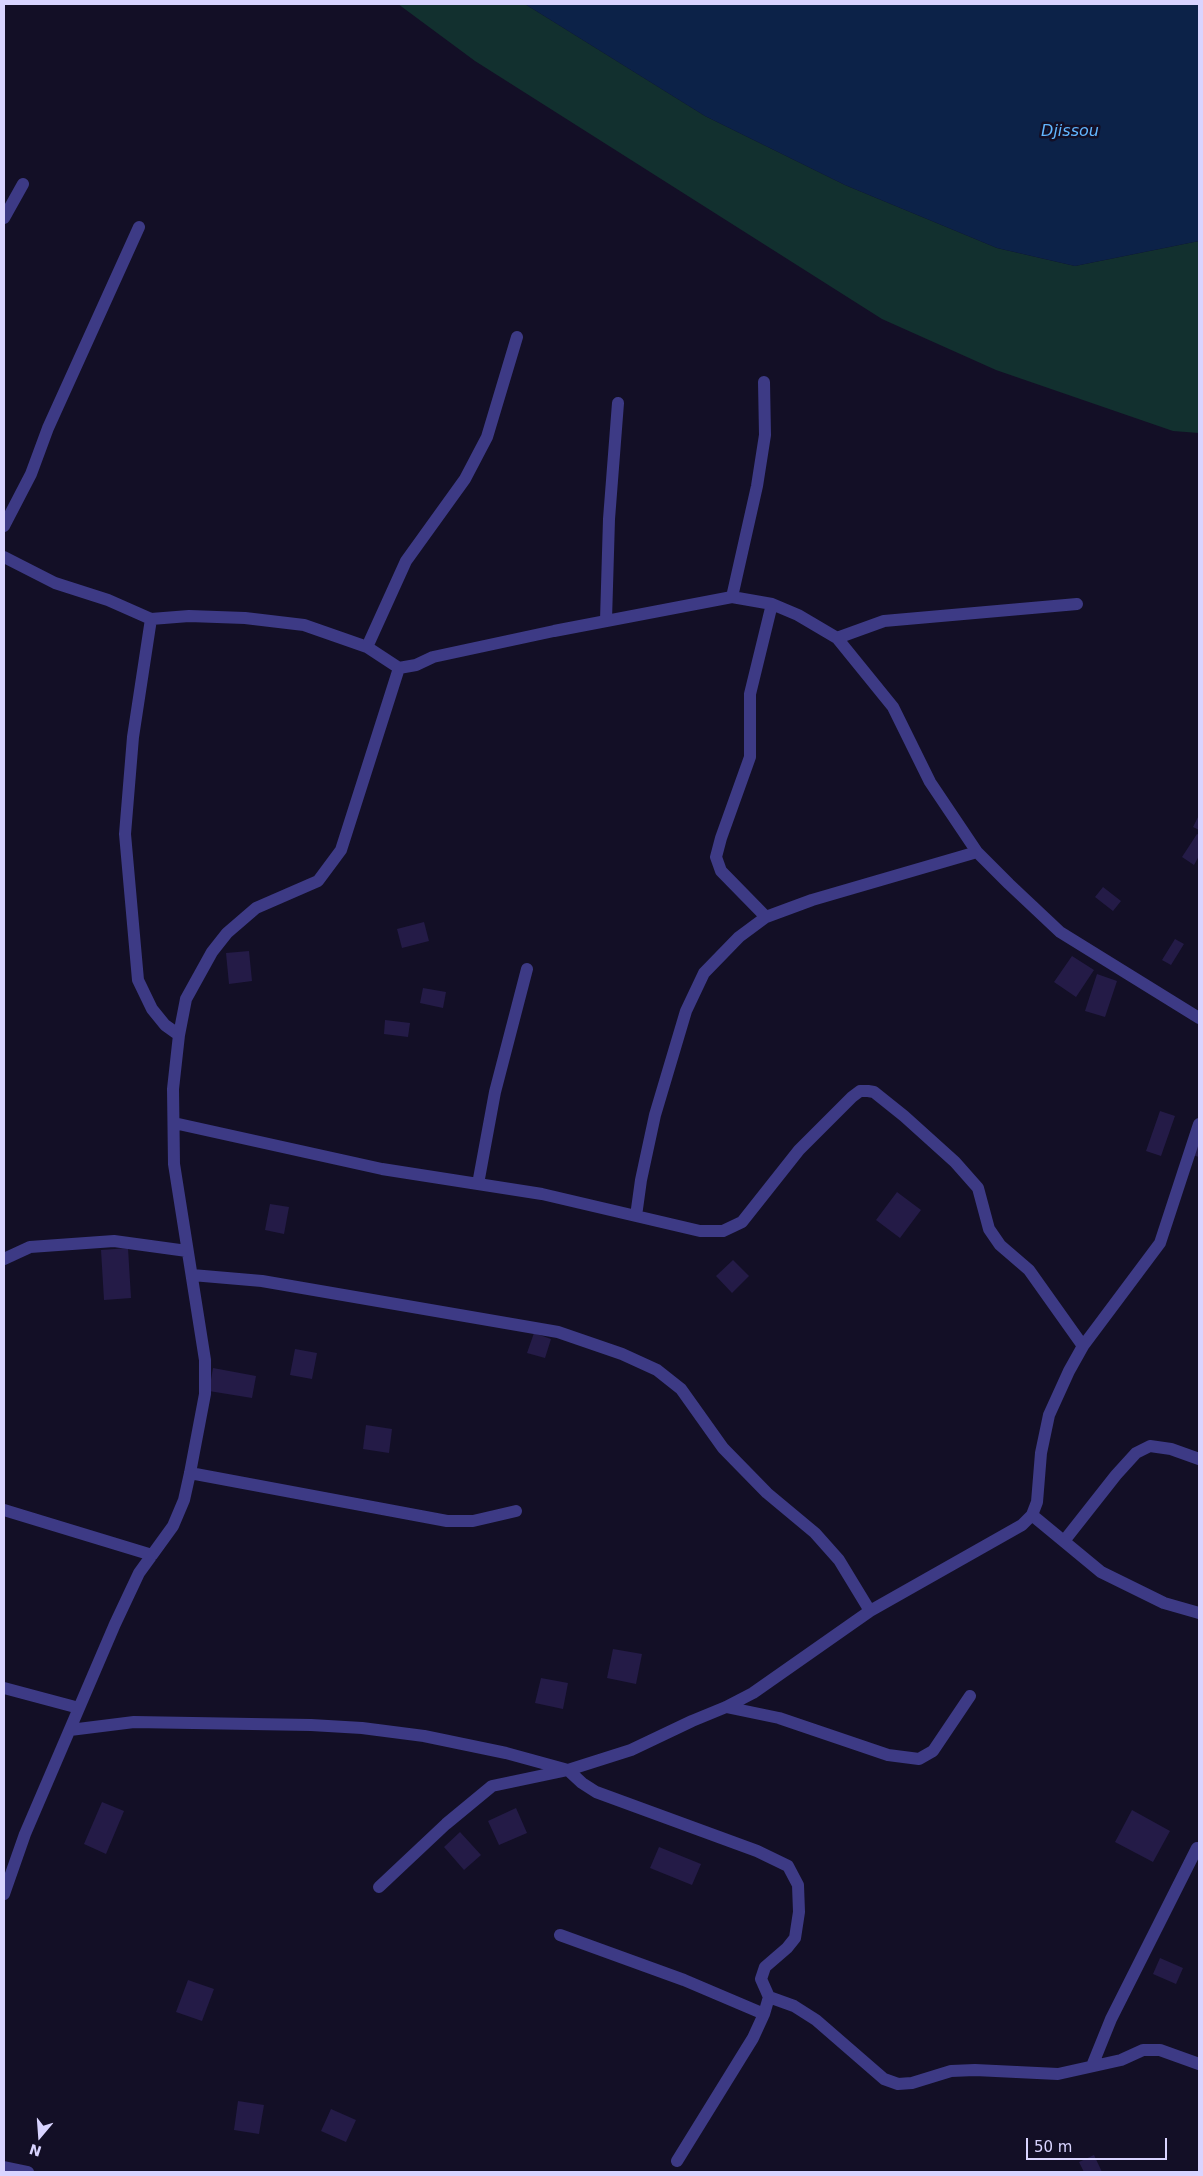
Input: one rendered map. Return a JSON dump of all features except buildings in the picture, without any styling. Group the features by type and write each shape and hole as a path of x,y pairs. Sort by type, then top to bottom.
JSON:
{"street":[{"path":"4,218 23,184"},
{"path":"4,526 31,474 48,428 139,227"},
{"path":"366,647 406,561 465,479 487,437 517,337"},
{"path":"732,597 757,486 765,435 764,382"},
{"path":"606,620 609,519 618,403"},
{"path":"4,557 55,583 108,600 151,619 189,616 245,618 304,625 366,647 399,668 443,655 606,620 732,597 772,604 798,615 837,638 893,707 930,782 977,852 1060,932 1199,1018"},
{"path":"766,917 720,871 716,857 750,757 750,694 772,604"},
{"path":"837,638 884,621 1077,604"},
{"path":"151,619 133,737 125,834 138,980 152,1009 165,1025 179,1035"},
{"path":"4,1894 25,1834 115,1624 139,1573 172,1526 184,1500 190,1473 205,1394 205,1360 174,1164 174,1089 179,1035 186,1000 212,952 227,933 256,908 318,881 341,850 399,668"},
{"path":"636,1216 641,1180 655,1115 686,1011 704,972 739,937 766,917 812,900 977,852"},
{"path":"478,1184 495,1092 527,969"},
{"path":"174,1123 382,1170 542,1194 700,1231 724,1231 742,1222 799,1150 852,1097 860,1091 874,1092 955,1162 978,1188 989,1229 1000,1245 1029,1270 1083,1346"},
{"path":"379,1887 446,1824 492,1786 568,1770 631,1750 726,1707 753,1693 870,1611 1022,1526 1032,1515 1037,1502 1042,1453 1049,1415 1069,1371 1083,1346 1160,1243 1199,1124"},
{"path":"4,1259 30,1247 114,1241 187,1251"},
{"path":"192,1275 271,1282 558,1332 622,1354 657,1370 681,1389 729,1454 767,1493 816,1533 839,1560 870,1611"},
{"path":"1064,1541 1116,1475 1136,1453 1150,1446 1171,1449 1199,1459"},
{"path":"190,1473 447,1521 473,1522 516,1511"},
{"path":"4,1510 152,1555"},
{"path":"1032,1515 1101,1572 1164,1603 1199,1613"},
{"path":"4,1688 80,1708"},
{"path":"726,1707 778,1718 888,1755 919,1759 933,1751 970,1696"},
{"path":"70,1730 134,1722 311,1725 362,1728 424,1736 506,1753 568,1770 582,1784 596,1792 757,1851 788,1866 798,1885 799,1912 795,1938 787,1948 765,1967 761,1979 769,1997 764,2014 753,2038 677,2162"},
{"path":"1092,2066 1111,2019 1198,1848"},
{"path":"560,1936 684,1980 764,2014"},
{"path":"769,1997 794,2006 816,2020 884,2079 898,2084 912,2083 951,2070 1058,2074 1121,2060 1144,2050 1160,2050 1199,2064"},
{"path":"4,2167 28,2172"}],"green space":[{"path":"398,4 525,4 705,116 845,185 997,248 1075,266 1199,241 1199,433 1173,431 996,370 882,319 475,61"}],"water":[{"name":"Djissou","path":"525,4 1199,4 1199,241 1075,266 997,248 845,185 705,116"}]}
